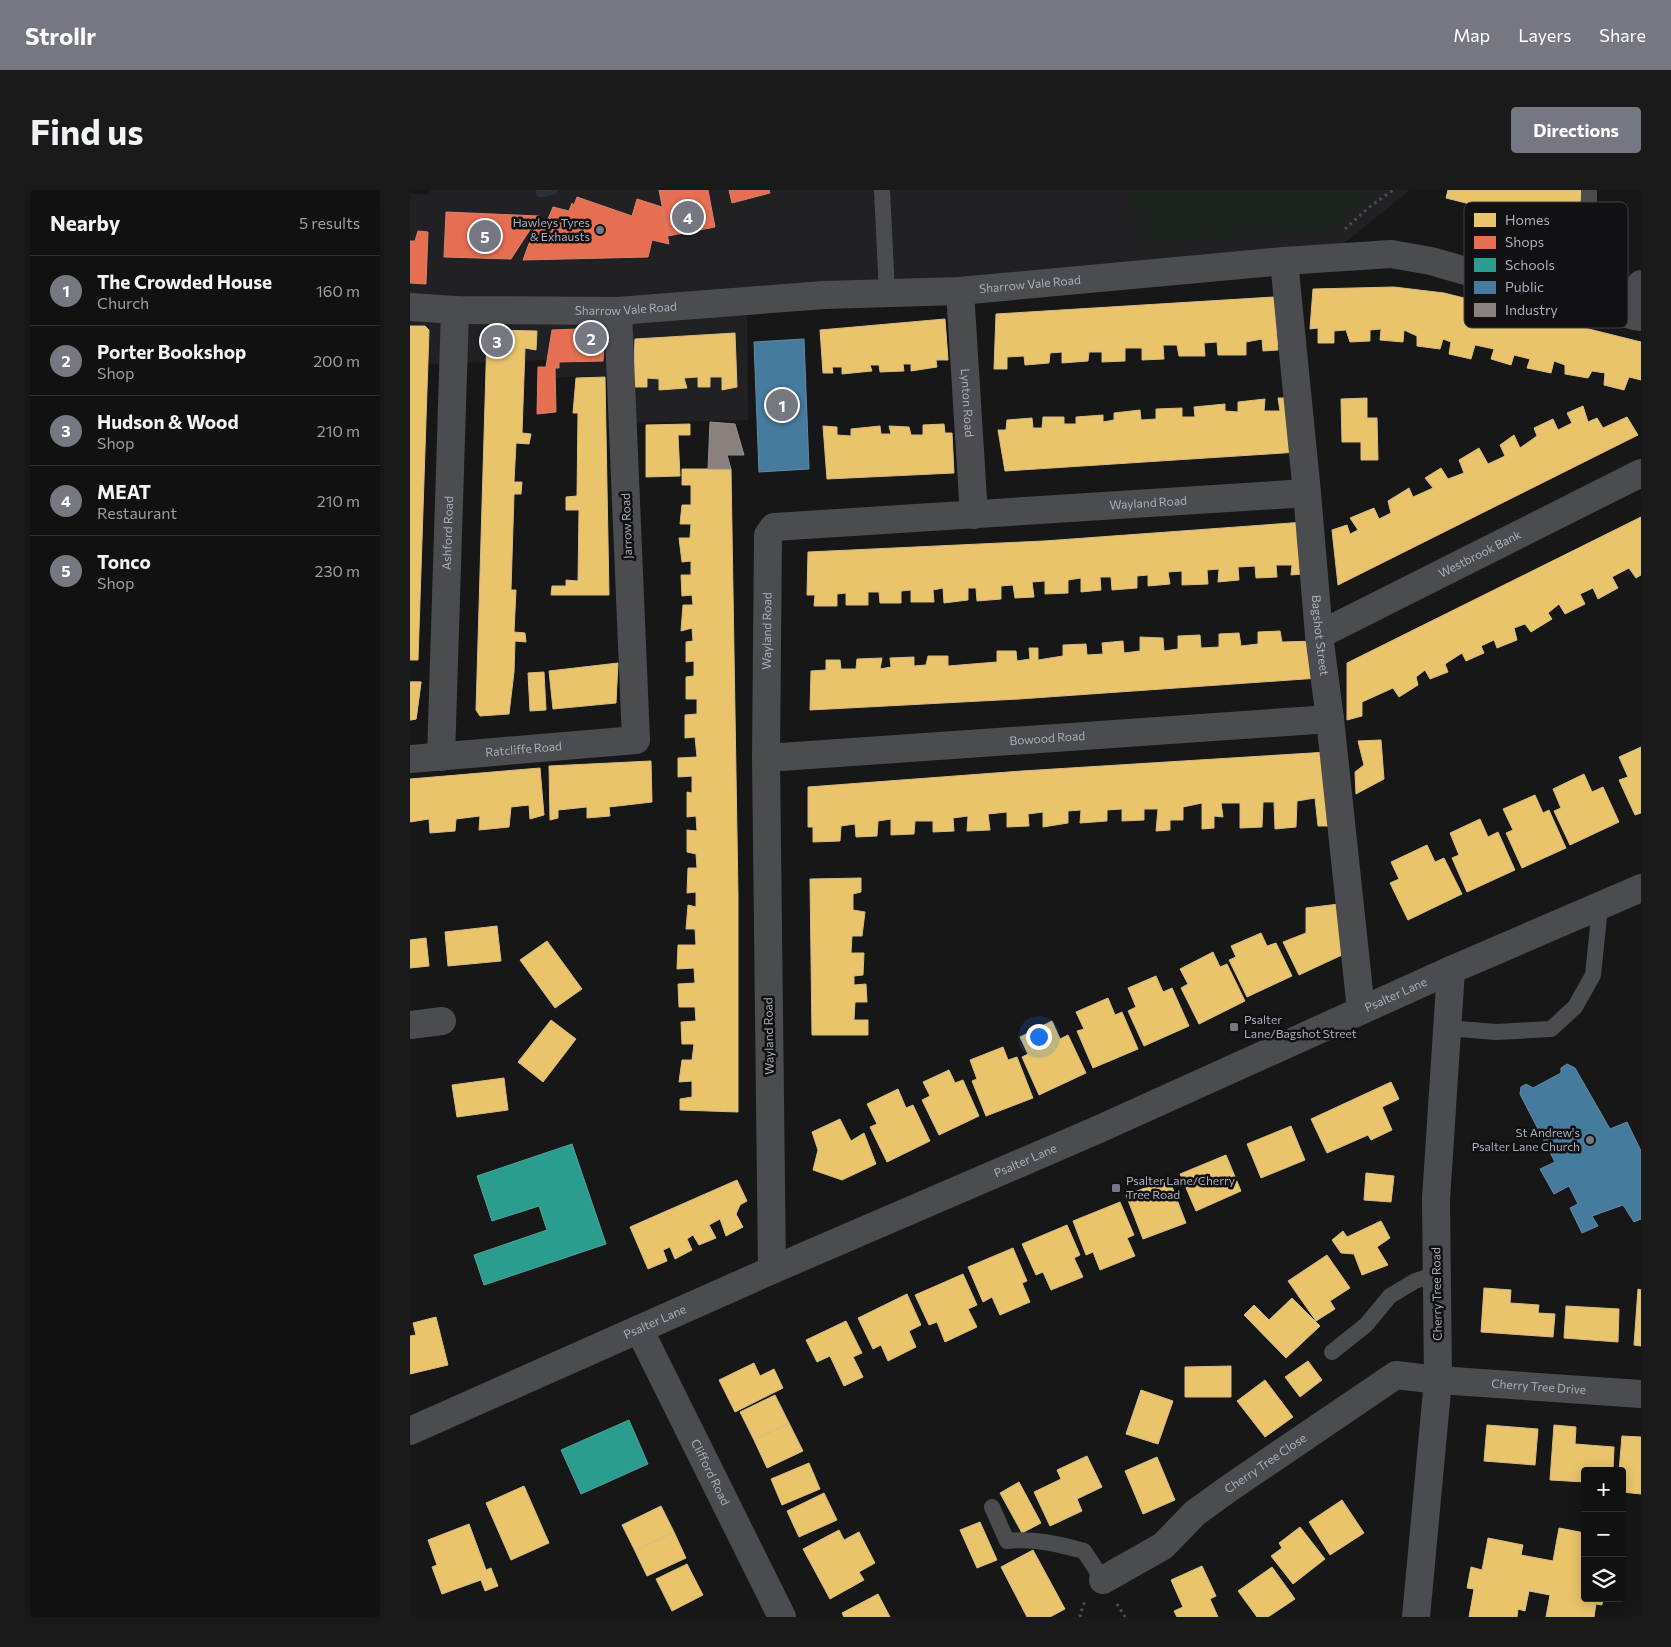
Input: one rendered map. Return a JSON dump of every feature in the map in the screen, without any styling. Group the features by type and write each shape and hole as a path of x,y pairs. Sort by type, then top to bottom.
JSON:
{"street":[{"name":"Sharrow Vale Road","path":"410,307 455,310 618,311 824,295 960,291 1284,260 1391,254 1431,260 1464,270"},
{"name":"Bagshot Street","path":"1284,260 1319,635 1330,719 1361,1010"},
{"path":"1637,316 1641,284"},
{"name":"Lynton Road","path":"960,291 974,515"},
{"name":"Ashford Road","path":"441,757 455,310"},
{"name":"Jarrow Road","path":"618,311 636,740"},
{"name":"Westbrook Bank","path":"1319,635 1641,473"},
{"name":"Wayland Road","path":"772,1270 766,758 768,536 774,527 1307,493"},
{"name":"Bowood Road","path":"766,758 1330,719"},
{"name":"Ratcliffe Road","path":"410,759 636,740"},
{"name":"Psalter Lane","path":"410,1432 772,1270 1097,1130 1361,1010 1641,888"},
{"name":"Cherry Tree Road","path":"1416,1617 1438,1380 1436,1199 1451,970"},
{"path":"410,1025 442,1021"},
{"name":"Clifford Road","path":"639,1329 782,1617"},
{"name":"Cherry Tree Close","path":"1103,1580 1163,1546 1195,1513 1396,1375 1438,1380"},
{"name":"Cherry Tree Drive","path":"1438,1380 1641,1394"}],"lane":[{"path":"882,190 887,293"},
{"path":"1447,1028 1496,1032 1551,1029 1575,1007 1593,975 1600,907"},
{"path":"1332,1352 1366,1326 1390,1296 1416,1281 1437,1274"},
{"path":"992,1507 1007,1541 1025,1539 1048,1542 1084,1551 1103,1580"}],"path":[{"path":"1367,209 1393,190"}],"shaded area":[{"path":"429,190 1410,190 1332,253 747,307 748,420 628,423 627,375 548,378 546,360 410,365 410,193 428,195"},
{"path":"1132,190 1384,190 1330,231 1136,243"}],"building: Homes":[{"path":"1448,190 1583,190 1580,202 1464,203 1446,198"},
{"path":"1394,287 1444,293 1464,298 1464,328 1585,328 1641,342 1641,380 1629,377 1624,390 1604,385 1605,373 1592,371 1588,378 1565,374 1565,365 1554,361 1551,373 1527,368 1530,359 1514,355 1511,365 1491,359 1494,349 1475,345 1471,359 1449,354 1451,342 1443,339 1440,349 1417,346 1417,336 1404,330 1403,342 1380,340 1381,329 1370,330 1370,341 1350,342 1346,330 1334,331 1334,343 1318,343 1318,328 1310,329 1313,289"},
{"path":"1274,297 1278,350 1263,351 1262,339 1246,342 1246,355 1218,355 1217,342 1204,343 1205,356 1179,356 1177,345 1163,345 1164,359 1142,360 1142,348 1125,348 1125,361 1102,362 1102,352 1089,352 1088,361 1062,363 1062,352 1050,353 1049,363 1025,365 1024,356 1007,357 1007,369 994,369 996,314"},
{"path":"945,319 948,360 936,360 937,367 911,371 911,364 903,364 904,371 880,372 879,365 870,365 872,371 842,374 842,367 832,367 833,373 823,373 820,330"},
{"path":"410,326 425,326 429,330 418,660 410,660"},
{"path":"492,330 537,331 536,350 525,348 522,433 531,434 529,444 516,443 514,482 522,482 521,494 514,494 511,590 516,590 514,632 525,633 526,642 515,641 514,672 509,714 480,716 476,710 487,335"},
{"path":"735,333 737,387 722,390 722,377 710,377 710,387 698,387 698,377 684,378 687,388 659,390 659,379 647,378 647,387 633,387 635,339"},
{"path":"605,377 609,595 551,595 552,586 566,586 566,580 578,581 579,510 566,510 566,497 577,496 578,413 573,413 576,378"},
{"path":"1278,398 1292,398 1299,452 1005,471 998,430 1006,430 1007,420 1032,418 1033,428 1042,428 1043,417 1064,417 1064,424 1076,424 1076,417 1103,415 1103,422 1114,420 1114,413 1140,410 1141,420 1156,419 1156,409 1182,408 1182,417 1195,417 1194,407 1225,404 1225,411 1238,412 1238,402 1265,399 1264,411 1280,411"},
{"path":"1367,398 1367,418 1377,418 1378,460 1361,460 1361,442 1342,442 1341,399"},
{"path":"1583,406 1588,422 1597,418 1603,428 1627,417 1638,435 1338,585 1332,530 1347,525 1350,534 1358,530 1350,518 1374,508 1379,519 1391,513 1388,501 1409,488 1413,497 1433,488 1425,478 1441,468 1448,479 1464,473 1459,460 1479,448 1488,464 1505,456 1500,445 1514,435 1520,448 1537,436 1534,428 1553,419 1558,430 1572,423 1567,413"},
{"path":"690,424 690,435 678,435 680,476 646,477 646,425"},
{"path":"944,424 945,433 952,433 954,473 827,479 823,426 837,427 837,435 851,436 851,429 880,426 881,434 891,434 889,426 909,427 911,435 923,435 923,425"},
{"path":"682,469 731,469 738,895 738,1112 680,1110 680,1099 692,1097 692,1081 679,1082 682,1060 692,1060 694,1044 682,1044 681,1022 696,1021 695,1007 679,1007 678,984 695,983 694,968 677,969 678,945 696,945 695,929 686,929 688,905 696,907 696,892 687,893 688,868 697,868 696,854 687,852 687,830 697,831 696,816 687,817 687,792 692,793 692,776 678,777 678,758 697,757 695,737 685,738 685,715 697,714 697,699 686,699 686,677 694,676 694,661 686,662 686,642 693,641 692,628 681,631 683,605 693,605 692,595 682,596 681,575 691,575 691,561 682,562 679,538 690,538 691,524 680,524 682,505 691,505 691,485 682,485"},
{"path":"1641,517 1641,575 1636,578 1629,568 1612,577 1618,588 1598,599 1593,588 1580,594 1585,604 1565,614 1559,604 1548,613 1552,619 1531,632 1525,624 1514,628 1517,640 1497,648 1494,640 1481,646 1484,653 1466,661 1462,653 1445,664 1448,672 1430,679 1425,670 1416,677 1418,685 1399,697 1393,688 1362,702 1362,716 1347,720 1347,663"},
{"path":"1305,522 1302,574 1291,575 1292,565 1276,565 1277,577 1256,578 1255,566 1238,567 1239,580 1218,582 1219,569 1207,570 1208,584 1182,585 1182,571 1168,572 1170,584 1148,586 1148,575 1137,576 1137,588 1112,590 1111,577 1100,577 1101,590 1081,592 1081,578 1068,580 1068,593 1045,594 1045,581 1032,582 1034,597 1015,598 1013,585 1001,586 1001,599 977,601 976,588 968,588 968,600 944,603 943,588 933,590 934,602 911,602 911,590 901,591 901,603 880,603 879,592 868,592 868,605 846,605 846,593 837,594 837,606 814,606 815,595 807,595 808,552 1044,541"},
{"path":"1280,631 1282,642 1317,641 1319,678 1019,699 810,710 811,671 826,670 826,660 840,660 841,669 856,669 857,659 882,658 880,669 891,667 890,658 914,657 914,666 926,665 928,656 948,656 948,666 997,662 997,651 1016,651 1017,661 1030,659 1029,648 1038,648 1038,660 1063,656 1063,645 1086,644 1087,655 1103,654 1102,643 1123,641 1124,653 1140,651 1140,637 1163,638 1164,651 1178,649 1178,636 1200,635 1201,648 1219,647 1219,634 1239,633 1241,646 1258,644 1258,632"},
{"path":"618,663 616,703 553,709 549,671"},
{"path":"544,672 546,710 530,711 528,673"},
{"path":"410,682 421,682 416,719 410,720"},
{"path":"410,682 421,682 416,719 410,720"},
{"path":"1381,740 1384,779 1356,794 1355,772 1364,765 1358,741"},
{"path":"1641,747 1641,813 1635,815 1619,780 1628,777 1619,757"},
{"path":"1328,752 1332,826 1318,826 1315,798 1297,801 1296,827 1275,829 1274,802 1263,802 1262,827 1240,828 1240,803 1221,803 1223,817 1214,816 1214,828 1202,829 1202,803 1183,807 1183,820 1170,820 1170,830 1156,831 1158,809 1144,809 1144,820 1122,821 1122,809 1107,810 1107,821 1080,823 1081,810 1068,811 1068,823 1043,827 1043,812 1028,814 1029,826 1007,827 1007,812 988,814 990,830 967,831 968,816 953,818 954,831 933,832 933,821 915,821 914,834 891,835 891,819 878,821 877,836 856,837 855,824 841,826 840,841 813,842 813,827 808,827 808,787 1022,771"},
{"path":"651,761 652,802 609,807 610,816 587,818 587,807 558,810 558,818 550,820 549,766"},
{"path":"540,768 544,815 530,819 529,805 511,807 509,827 479,830 480,816 456,819 455,831 430,833 429,819 410,822 410,779"},
{"path":"1584,774 1592,792 1603,787 1619,822 1570,845 1554,811 1561,808 1553,789"},
{"path":"1535,795 1543,813 1549,810 1566,848 1522,868 1506,833 1513,830 1503,809"},
{"path":"1480,819 1488,837 1498,832 1515,870 1467,892 1452,858 1459,855 1450,833"},
{"path":"1427,845 1435,862 1444,858 1462,894 1408,920 1390,883 1399,879 1391,862"},
{"path":"861,878 861,892 853,894 853,910 865,912 862,936 852,936 851,953 864,953 863,975 854,976 854,985 866,984 867,1002 855,1002 854,1020 868,1020 868,1035 812,1035 810,879"},
{"path":"1339,904 1342,955 1299,975 1283,942 1306,933 1306,908"},
{"path":"497,926 501,961 448,966 445,932"},
{"path":"1261,933 1267,946 1276,943 1292,976 1247,997 1229,960 1236,957 1231,946"},
{"path":"426,938 429,966 410,968 410,940"},
{"path":"547,941 582,989 555,1008 520,960"},
{"path":"1213,952 1220,967 1227,964 1245,1001 1199,1024 1181,988 1188,984 1180,969"},
{"path":"1156,976 1163,992 1172,988 1189,1026 1144,1046 1128,1011 1136,1007 1128,988"},
{"path":"1108,998 1115,1015 1122,1012 1138,1049 1093,1068 1077,1031 1084,1029 1076,1012"},
{"path":"551,1020 576,1039 543,1082 518,1062"},
{"path":"1052,1021 1060,1039 1068,1035 1086,1073 1039,1095 1022,1057 1028,1054 1020,1037"},
{"path":"1003,1047 1008,1060 1017,1057 1033,1098 986,1116 972,1081 977,1079 970,1060"},
{"path":"949,1070 955,1083 963,1080 979,1116 939,1135 922,1100 930,1096 923,1082"},
{"path":"504,1078 508,1110 457,1117 452,1085"},
{"path":"1391,1082 1399,1099 1382,1107 1392,1130 1371,1140 1368,1135 1327,1153 1311,1119"},
{"path":"898,1089 906,1108 913,1105 930,1141 887,1162 870,1127 877,1124 867,1104"},
{"path":"840,1119 851,1141 864,1133 876,1164 842,1180 813,1170 818,1150 812,1132"},
{"path":"1291,1126 1305,1160 1261,1178 1247,1144"},
{"path":"1226,1155 1241,1191 1196,1211 1180,1174"},
{"path":"1366,1173 1394,1176 1391,1202 1364,1200"},
{"path":"1169,1179 1186,1223 1143,1239 1126,1195"},
{"path":"737,1180 747,1201 740,1205 736,1214 743,1227 726,1236 720,1219 709,1225 716,1238 699,1245 693,1235 687,1239 692,1250 675,1259 670,1247 663,1250 667,1261 648,1269 630,1227"},
{"path":"1120,1202 1134,1235 1127,1238 1135,1256 1100,1270 1093,1252 1086,1255 1073,1221"},
{"path":"1381,1221 1390,1238 1377,1247 1388,1265 1362,1275 1354,1254 1341,1253 1332,1240 1343,1231 1347,1237"},
{"path":"1067,1225 1080,1255 1074,1258 1083,1277 1051,1290 1043,1272 1036,1275 1022,1244"},
{"path":"1013,1248 1027,1281 1022,1283 1030,1302 1000,1315 992,1297 983,1302 968,1267"},
{"path":"1327,1255 1350,1288 1330,1301 1335,1309 1316,1321 1288,1281"},
{"path":"963,1274 977,1305 968,1309 977,1327 945,1342 937,1322 929,1325 915,1295"},
{"path":"1484,1288 1511,1290 1510,1303 1539,1305 1538,1313 1555,1314 1553,1337 1481,1332"},
{"path":"1638,1289 1641,1290 1641,1346 1634,1345"},
{"path":"907,1294 921,1325 909,1331 916,1347 888,1361 881,1345 873,1349 858,1318"},
{"path":"1292,1298 1320,1326 1286,1358 1244,1315 1254,1305 1269,1320"},
{"path":"1566,1306 1619,1309 1618,1342 1564,1338"},
{"path":"436,1317 448,1365 410,1374 410,1336 416,1335 413,1323"},
{"path":"846,1321 862,1353 853,1357 863,1377 844,1386 830,1356 817,1362 806,1340"},
{"path":"1308,1361 1322,1380 1300,1397 1285,1377"},
{"path":"754,1363 760,1376 774,1369 783,1388 735,1412 719,1380"},
{"path":"1231,1366 1231,1397 1185,1397 1185,1367"},
{"path":"1265,1380 1293,1417 1265,1437 1237,1401"},
{"path":"1141,1390 1173,1401 1158,1444 1126,1434"},
{"path":"775,1395 789,1423 754,1440 740,1412"},
{"path":"789,1423 803,1451 767,1468 754,1440"},
{"path":"1487,1425 1538,1429 1535,1465 1484,1461"},
{"path":"1554,1425 1576,1427 1575,1444 1614,1447 1613,1467 1581,1467 1581,1482 1550,1480"},
{"path":"1622,1436 1641,1437 1641,1494 1626,1492 1626,1467 1619,1467"},
{"path":"1087,1456 1102,1487 1077,1499 1082,1511 1050,1526 1034,1492 1061,1479 1057,1470"},
{"path":"1157,1457 1175,1500 1143,1514 1125,1471"},
{"path":"809,1463 820,1489 782,1505 771,1479"},
{"path":"1019,1482 1041,1523 1022,1533 1000,1493"},
{"path":"524,1486 549,1543 511,1560 486,1503"},
{"path":"824,1493 837,1520 799,1537 787,1511"},
{"path":"1342,1500 1364,1533 1330,1555 1309,1522"},
{"path":"661,1506 674,1532 635,1551 622,1525"},
{"path":"980,1522 997,1560 977,1568 960,1530"},
{"path":"469,1524 486,1570 491,1568 498,1586 485,1591 481,1580 442,1594 432,1567 437,1565 428,1540"},
{"path":"1300,1527 1325,1559 1293,1584 1271,1556 1282,1548 1279,1543"},
{"path":"1559,1528 1581,1532 1581,1602 1602,1602 1602,1605 1596,1604 1594,1617 1546,1617 1550,1595 1529,1591 1525,1611 1518,1609 1517,1617 1469,1617 1474,1589 1467,1588 1471,1567 1482,1570 1488,1538 1523,1545 1521,1555 1553,1561"},
{"path":"839,1530 844,1540 859,1532 875,1563 859,1572 864,1580 830,1599 803,1549"},
{"path":"674,1532 686,1558 647,1576 635,1551"},
{"path":"1033,1550 1065,1609 1050,1617 1027,1617 1001,1567"},
{"path":"687,1564 703,1595 672,1611 656,1579"},
{"path":"1202,1566 1216,1596 1210,1599 1218,1617 1177,1617 1174,1611 1183,1607 1171,1580"},
{"path":"1272,1567 1295,1599 1268,1617 1257,1617 1238,1591"},
{"path":"878,1594 890,1617 844,1617 842,1613"}],"building: Shops":[{"path":"659,190 708,190 715,227 668,236"},
{"path":"729,190 769,190 770,193 732,203"},
{"name":"Hawleys Tyres & Exhausts","path":"577,197 632,216 637,199 662,207 669,244 652,240 648,257 523,260 537,222 546,224 553,207 569,211"},
{"path":"446,212 539,216 511,259 444,257"},
{"path":"418,231 428,232 426,284 410,283 410,241 415,241"},
{"path":"605,328 603,361 559,362 559,368 555,368 556,412 537,414 538,367 546,367 552,330"}],"building: Schools":[{"path":"572,1144 606,1244 484,1285 474,1255 547,1230 539,1206 492,1221 477,1176"},
{"path":"629,1420 648,1464 581,1494 561,1450"}],"building: Public":[{"path":"804,339 809,469 759,472 754,342"},
{"name":"St Andrew's Psalter Lane Church","path":"1567,1064 1575,1068 1610,1129 1627,1122 1641,1151 1641,1219 1634,1222 1623,1205 1592,1216 1598,1226 1582,1233 1570,1208 1578,1204 1569,1186 1554,1194 1540,1169 1555,1162 1520,1094 1521,1087 1526,1084 1533,1088 1561,1073 1561,1068"}],"building: Industry":[{"path":"710,422 735,424 744,455 727,455 731,469 708,469"}],"waterway":[{"path":"540,193 553,190"}],"place":[{"name":"MEAT","path":"688,217"},
{"name":"Hawleys Tyres & Exhausts","path":"600,230"},
{"name":"Tonco","path":"485,236"},
{"name":"Porter Bookshop","path":"591,338"},
{"name":"Hudson & Wood","path":"497,341"},
{"name":"The Crowded House","path":"782,405"},
{"name":"Psalter Lane/Bagshot Street","path":"1234,1027"},
{"name":"St Andrew's Psalter Lane Church","path":"1590,1140"},
{"name":"Psalter Lane/Cherry Tree Road","path":"1116,1188"}]}
